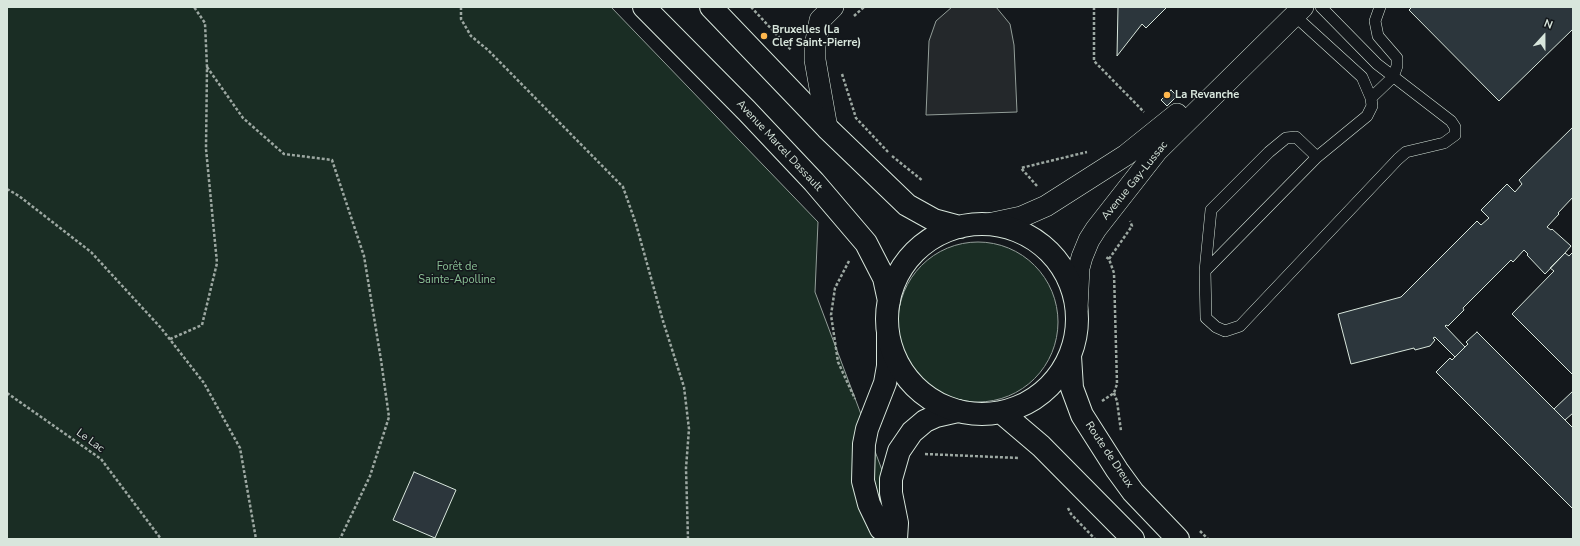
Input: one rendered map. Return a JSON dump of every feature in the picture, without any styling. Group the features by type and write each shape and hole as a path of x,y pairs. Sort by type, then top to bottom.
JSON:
{"main road":[{"name":"Avenue Marcel Dassault","path":"644,7 814,182 866,243 884,278 889,302"},
{"path":"711,7 827,128 908,205 934,220 960,227"},
{"path":"888,335 898,363 912,383 931,399 958,411 987,414 1001,412 1023,405 1042,393 1059,376 1070,356 1076,338 1077,309 1074,293 1068,277 1059,263 1048,251 1035,240 1020,232 988,224 974,224 960,227 934,237 912,255 896,278 887,315 888,366 885,383 864,444 863,481 869,504 881,530 895,538 897,523 891,493 890,478 894,464 902,447 912,432 926,421 936,416 958,411"},
{"name":"Route de Dreux","path":"1070,356 1072,388 1082,415 1133,492 1178,539"},
{"path":"1001,412 1041,446 1133,539"}],"street":[{"name":"Avenue Gay-Lussac","path":"988,224 1021,216 1046,206 1126,155 1160,128 1294,10"},
{"name":"Avenue Gay-Lussac","path":"1077,309 1079,268 1089,240 1096,229 1157,151 1294,10"},
{"path":"820,11 815,46 815,60 827,128"}],"lane":[{"path":"1317,157 1296,137 1286,138 1263,157 1211,210 1205,271 1206,318 1216,327 1225,331 1240,326 1406,152 1444,142 1455,134 1455,127 1451,121 1377,64 1321,7"},
{"path":"1371,98 1393,77 1397,66 1397,58 1378,36 1375,21 1380,7"},
{"path":"1205,271 1317,157 1367,116 1372,106 1371,98 1362,77 1294,10"}],"path":[{"path":"170,339 202,325 217,263 206,149 207,67 205,23 194,7"},
{"path":"461,7 461,19 471,36 488,50 623,186 636,224 663,321 684,387 689,429 686,468 688,539"},
{"path":"751,7 795,54"},
{"path":"853,17 864,7"},
{"path":"1094,7 1094,61 1160,128"},
{"path":"207,67 244,118 284,154 332,160 364,256 381,360 388,417 370,476 340,539"},
{"path":"844,79 856,118 890,155 923,181"},
{"path":"1042,191 1021,168 1091,151"},
{"path":"7,189 19,196 91,252 161,328 204,383 240,448 256,539"},
{"path":"1103,254 1109,259 1114,273 1117,384 1114,393 1117,401 1121,432"},
{"path":"850,257 835,288 831,315 838,362 857,402"},
{"name":"Le Lac","path":"7,393 101,459 160,539"},
{"path":"1098,403 1114,393"},
{"path":"918,453 931,455 1022,458"},
{"path":"1198,528 1208,539"}],"green space":[{"name":"Forêt de Sainte-Apolline","path":"7,7 611,7 818,222 815,292 908,539 7,539"},
{"path":"978,242 1008,248 1029,260 1040,271 1052,292 1058,322 1052,352 1040,373 1029,384 1008,396 978,402 948,396 927,384 916,373 904,352 898,322 904,292 916,271 927,260 948,248"}],"shaded area":[{"path":"952,7 996,7 1010,24 1014,45 1017,112 926,115 929,41 936,21"}],"building":[{"path":"1118,7 1167,7 1146,28 1142,24 1117,56"},
{"path":"1412,7 1573,7 1573,29 1499,101 1409,10"},
{"path":"1171,90 1177,96 1167,106 1161,100"},
{"path":"1573,127 1573,197 1547,227 1551,230 1552,229 1571,246 1565,253 1545,274 1524,250 1513,262 1511,260 1463,308 1464,310 1448,326 1445,326 1465,347 1455,357 1435,337 1433,338 1435,340 1430,346 1415,350 1414,348 1351,364 1338,314 1401,297 1477,221 1481,225 1489,218 1481,210 1507,184 1515,192 1522,184 1519,180"},
{"path":"1573,252 1573,375 1512,314 1554,271 1550,268 1565,253 1569,256"},
{"path":"1477,332 1573,428 1573,509 1436,372 1450,358 1452,360 1468,344 1466,342"},
{"path":"1573,391 1573,413 1565,420 1554,409"},
{"path":"414,472 456,490 435,538 393,520"}],"place":[{"name":"Bruxelles (La Clef Saint-Pierre)","path":"764,36"},
{"name":"La Revanche","path":"1167,95"}]}
